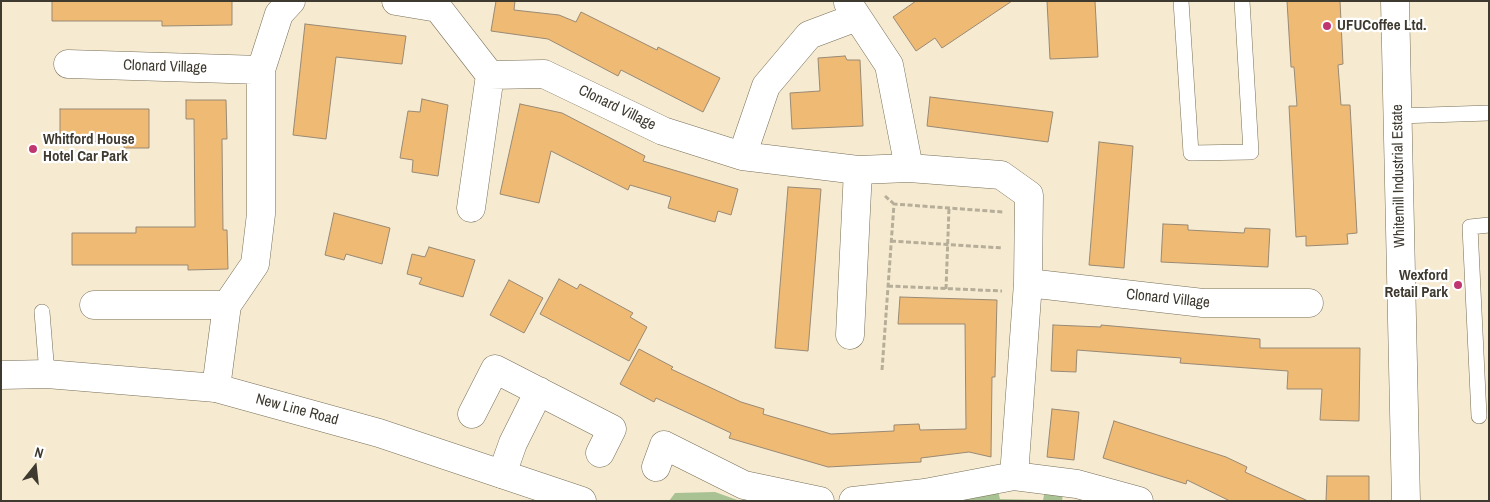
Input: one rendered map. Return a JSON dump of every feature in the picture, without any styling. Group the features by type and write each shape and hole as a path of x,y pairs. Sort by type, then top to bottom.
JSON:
{"street":[{"path":"216,388 227,305 255,264 261,214 261,70 279,14 291,1"},
{"path":"396,1 438,8 490,75 471,208"},
{"name":"Whitemill Industrial Estate","path":"1395,1 1406,501"},
{"path":"742,156 766,86 809,35 852,9 889,66 909,168"},
{"name":"Clonard Village","path":"68,64 261,70"},
{"name":"Clonard Village","path":"490,75 544,74 663,131 742,156 858,170 909,168 1001,175 1028,195 1016,282 1014,476"},
{"path":"850,335 858,170"},
{"name":"Clonard Village","path":"1016,282 1202,303 1309,303"},
{"path":"94,305 227,305"},
{"path":"472,414 496,369 612,429 600,453"},
{"name":"New Line Road","path":"1,375 47,374 216,388 379,433 582,501"},
{"path":"502,474 513,443 539,392"},
{"path":"656,467 664,445 744,484 820,501"},
{"path":"853,501 926,493 1014,476 1078,484 1139,501"}],"lane":[{"path":"1182,1 1192,153 1251,152 1242,1"},
{"path":"1398,116 1489,113"},
{"path":"1479,416 1470,227 1489,225"},
{"path":"42,312 47,374"}],"path":[{"path":"882,370 894,204 1008,212"},
{"path":"946,288 949,208"},
{"path":"1005,256 1006,239"},
{"path":"891,241 1006,248"},
{"path":"888,286 1005,291 1016,282"}],"green space":[{"path":"998,491 1000,499 1043,500 1045,491 1063,494 1062,501 937,501"},
{"path":"715,492 740,501 669,501 675,493"}],"building":[{"path":"52,1 232,1 232,25 162,26 162,21 52,21"},
{"path":"496,1 515,1 514,10 559,15 576,22 581,12 657,50 658,47 720,78 703,112 621,70 618,76 548,39 491,31"},
{"path":"916,1 1012,1 942,48 935,38 916,51 893,17"},
{"path":"1047,1 1095,1 1098,57 1050,59"},
{"path":"1287,1 1340,1 1343,64 1338,65 1341,105 1350,105 1357,233 1347,234 1348,244 1306,246 1306,236 1296,237 1289,106 1297,106 1294,67 1291,67"},
{"path":"305,24 406,36 402,64 336,57 326,139 293,135"},
{"path":"845,56 847,60 860,60 863,126 792,129 790,93 820,91 818,58"},
{"path":"930,97 1053,112 1048,142 927,126"},
{"path":"422,99 448,105 438,176 412,172 413,160 400,158 408,111 420,112"},
{"path":"186,100 226,100 227,139 222,139 223,230 227,230 228,269 188,270 188,265 72,265 72,233 136,233 136,227 195,227 194,119 186,119"},
{"path":"520,104 562,113 645,156 643,161 738,189 731,215 718,211 715,222 668,208 671,197 630,185 628,190 551,151 539,203 500,194"},
{"path":"60,109 149,109 149,148 124,148 124,142 60,141"},
{"path":"1099,142 1133,146 1124,268 1089,265"},
{"path":"788,187 821,189 808,351 775,348"},
{"path":"334,213 390,228 382,264 346,254 344,260 325,255"},
{"path":"1163,224 1188,225 1188,230 1244,233 1245,228 1270,229 1268,267 1161,262"},
{"path":"429,247 475,260 463,297 419,284 422,278 407,274 412,254 425,257"},
{"path":"559,279 577,289 580,284 633,313 630,317 647,327 629,361 540,314"},
{"path":"509,280 543,298 524,333 490,315"},
{"path":"900,297 997,300 995,377 992,377 991,457 969,452 921,458 921,462 828,467 729,438 731,433 656,398 654,402 620,384 639,349 673,367 671,369 741,402 764,409 763,414 831,434 894,431 894,425 919,424 920,430 966,429 965,324 898,324"},
{"path":"1053,325 1101,327 1101,325 1260,339 1260,348 1360,348 1359,421 1320,420 1322,389 1287,389 1288,371 1180,363 1181,358 1077,350 1076,372 1051,371"},
{"path":"1052,409 1079,412 1074,460 1047,457"},
{"path":"1114,421 1226,457 1247,467 1245,472 1308,501 1230,501 1187,480 1186,484 1103,458"},
{"path":"1327,476 1369,476 1369,501 1326,501"}],"place":[{"name":"UFUCoffee Ltd.","path":"1327,26"},
{"name":"Whitford House Hotel Car Park","path":"33,149"},
{"name":"Wexford Retail Park","path":"1458,285"}]}
